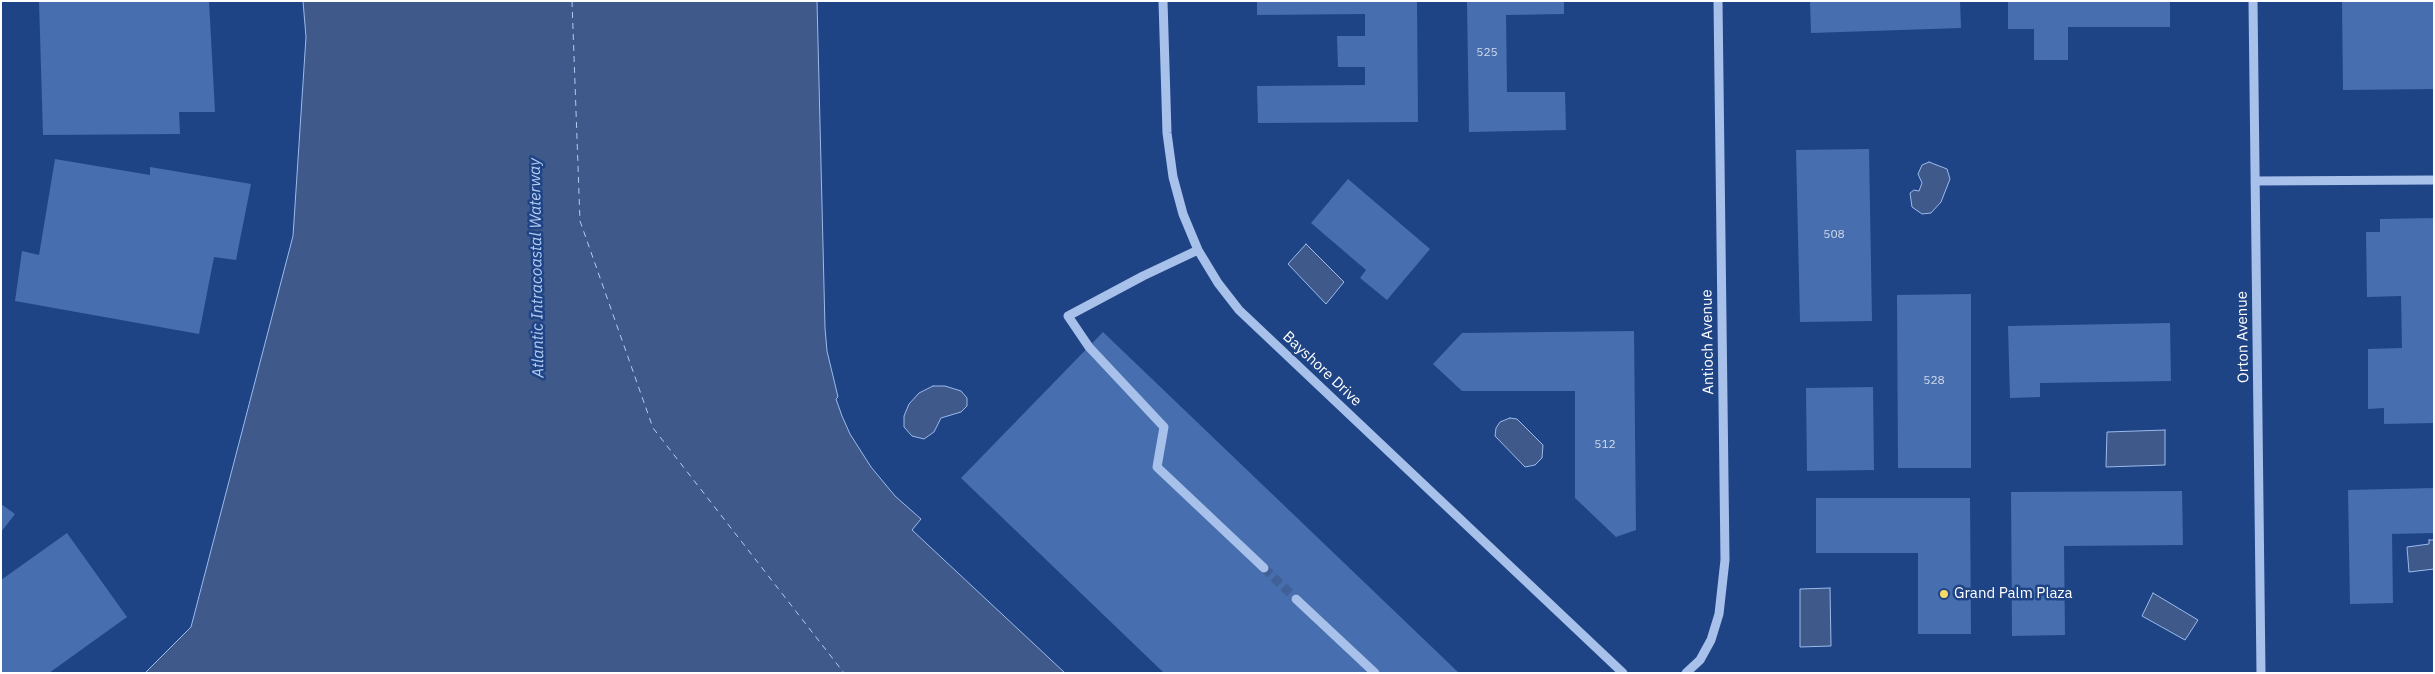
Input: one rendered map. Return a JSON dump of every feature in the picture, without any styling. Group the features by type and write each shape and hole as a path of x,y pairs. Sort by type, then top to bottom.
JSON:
{"street":[{"name":"Bayshore Drive","path":"1163,1 1167,133 1173,177 1183,214 1198,250 1218,283 1240,310 1617,670"},
{"name":"Antioch Avenue","path":"1686,673 1700,660 1711,640 1719,614 1725,560 1718,1"},
{"name":"Orton Avenue","path":"2253,1 2261,673"},
{"path":"2255,181 2434,180"},
{"path":"1198,250 1143,276 1068,316 1089,347 1164,427 1157,467 1264,568"},
{"path":"1296,599 1375,673"}],"water":[{"name":"Atlantic Intracoastal Waterway","path":"303,1 817,1 825,328 827,351 838,397 836,399 842,416 850,434 871,467 895,496 921,519 912,530 1065,673 145,673 191,627 293,236 306,37"},
{"path":"1929,162 1947,169 1950,179 1941,202 1931,213 1922,214 1912,207 1910,193 1914,190 1919,191 1922,183 1918,174 1922,165"},
{"path":"1306,244 1344,282 1326,304 1288,264"},
{"path":"933,386 945,386 961,391 967,398 967,406 961,412 941,418 934,432 924,439 912,436 904,427 904,416 909,404 919,393"},
{"path":"1510,418 1517,419 1543,445 1542,458 1535,465 1525,467 1495,436 1496,428 1500,422"},
{"path":"2165,430 2165,465 2106,467 2107,432"},
{"path":"2429,540 2434,540 2434,569 2409,572 2407,547 2429,544"},
{"path":"1830,588 1831,646 1800,647 1800,589"},
{"path":"2153,593 2198,620 2185,640 2142,616"}],"building":[{"path":"39,1 209,1 215,112 179,112 180,134 43,135"},
{"path":"1257,1 1417,1 1418,122 1258,123 1257,86 1365,85 1365,67 1338,67 1337,36 1365,36 1365,14 1257,15"},
{"path":"1467,1 1564,1 1564,14 1506,15 1507,92 1565,92 1566,130 1469,132"},
{"path":"1810,1 1960,1 1961,28 1811,33"},
{"path":"2008,1 2170,1 2170,27 2068,27 2068,60 2034,60 2034,29 2008,29"},
{"path":"2434,1 2434,89 2343,90 2342,2"},
{"path":"1869,149 1872,321 1800,322 1796,150"},
{"path":"55,159 150,175 150,167 251,184 236,260 214,257 199,334 15,301 22,251 39,255"},
{"path":"1348,179 1430,249 1387,300 1360,278 1366,270 1311,223"},
{"path":"2434,218 2434,423 2384,424 2384,408 2368,409 2368,349 2402,348 2401,296 2367,297 2366,232 2380,232 2380,219"},
{"path":"1971,294 1971,468 1898,468 1897,295"},
{"path":"2170,323 2171,381 2040,383 2040,397 2010,398 2008,326"},
{"path":"1634,331 1636,530 1616,537 1575,498 1575,391 1462,391 1433,364 1462,333"},
{"path":"1103,332 1459,673 1164,673 961,478"},
{"path":"1873,387 1874,470 1807,471 1806,388"},
{"path":"2434,488 2434,533 2392,534 2393,603 2350,604 2348,490"},
{"path":"2182,491 2183,545 2064,546 2065,635 2012,636 2011,492"},
{"name":"Grand Palm Plaza","path":"1816,498 1970,498 1971,634 1918,634 1918,553 1816,553"},
{"path":"1,504 15,514 1,532"},
{"path":"67,533 127,617 49,673 1,673 1,580"}],"ferry route":[{"path":"572,1 580,221 653,428 844,673"}],"tunnel":[{"path":"1264,568 1296,599"}],"place":[{"name":"Grand Palm Plaza","path":"1944,594"}]}
